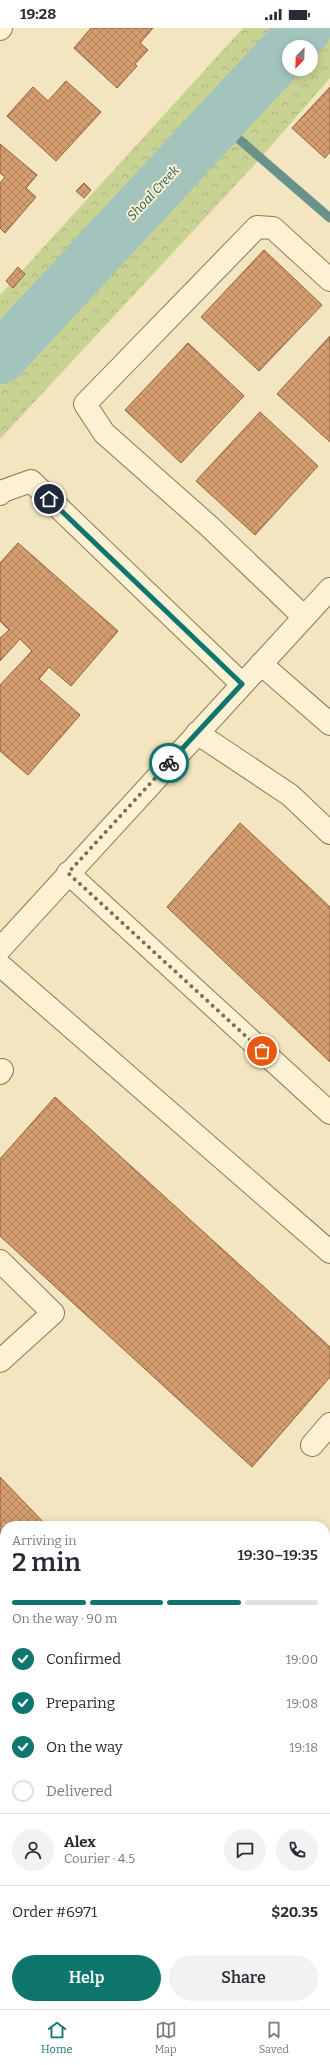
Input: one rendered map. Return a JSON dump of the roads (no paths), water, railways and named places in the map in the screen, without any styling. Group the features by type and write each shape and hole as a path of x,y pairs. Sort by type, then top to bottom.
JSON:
{"street":[{"path":"304,617 210,527 104,433 85,404 257,228 274,228 330,280"},
{"path":"0,494 3,491 31,481 242,684"},
{"path":"0,949 68,873 330,589"},
{"path":"261,664 330,724"},
{"path":"197,733 290,795 330,833"},
{"path":"68,873 330,1113"},
{"path":"0,965 330,1252"},
{"path":"0,1261 54,1313 0,1361"},
{"path":"312,1445 330,1424"}],"waterway":[{"name":"Shoal Creek","path":"0,358 306,28"},
{"path":"219,122 330,218"}]}
